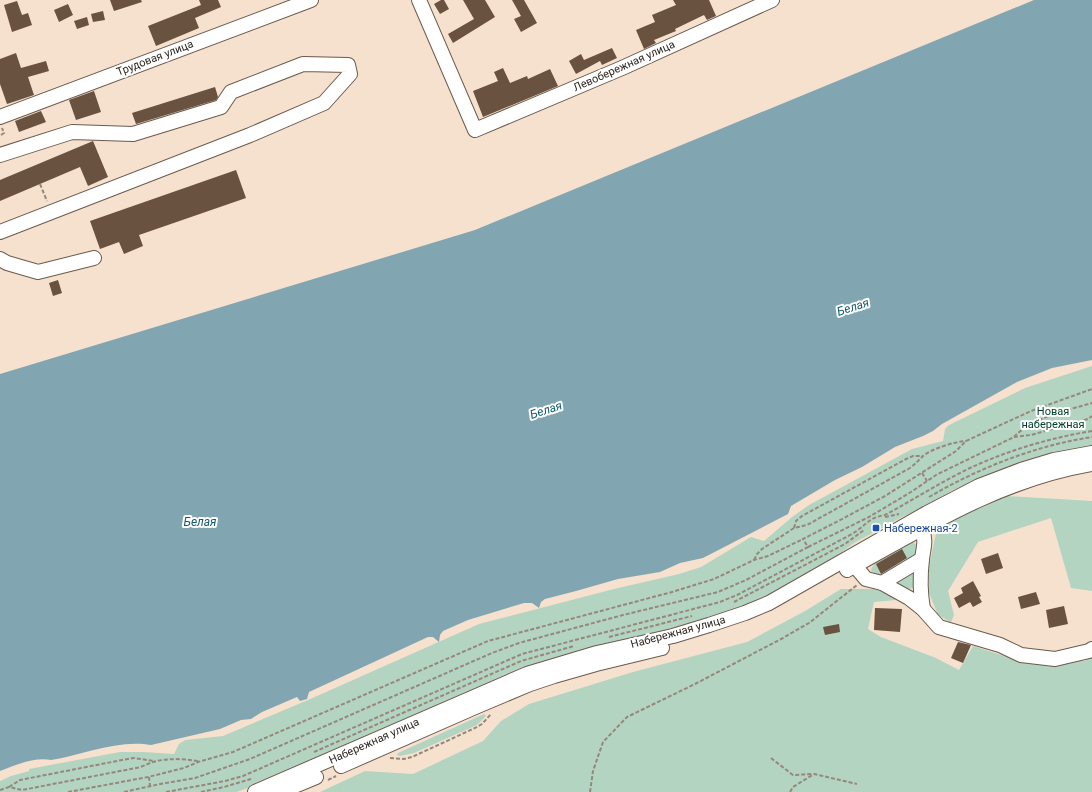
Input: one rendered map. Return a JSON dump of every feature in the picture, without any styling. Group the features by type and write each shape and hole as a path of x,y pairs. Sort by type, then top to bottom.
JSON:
{"street":[{"name":"Трудовая улица","path":"0,117 310,0"},
{"name":"Левобережная улица","path":"419,0 475,130 622,68 772,0"},
{"path":"0,155 72,132 133,134 220,107 231,92 303,64 348,66 350,74 324,103 250,135 0,232"},
{"path":"0,259 7,263 38,272 94,258"},
{"name":"Набережная улица","path":"255,792 526,674 597,653 673,636 745,613 769,603 927,513 979,486 1054,460 1092,453"},
{"name":"Набережная улица","path":"280,792 530,684 596,664 676,644 717,632 747,621 772,610 855,566 960,508 1010,486 1056,471 1092,464"},
{"path":"922,528 925,540 920,589 923,609"},
{"path":"882,583 922,559"},
{"path":"855,566 866,579 882,583 909,598 923,609 939,627 1000,645 1021,655 1055,659 1092,649"}],"path":[{"path":"794,528 796,521 812,511 900,462 913,456 922,456 952,443 966,441 1031,411 1092,389"},
{"path":"166,792 225,781 243,776 522,654 720,602 737,595 852,534 862,528 865,522 870,518 936,475 1014,437 1028,425 1065,411 1092,403"},
{"path":"1014,437 1032,436 1088,419 1092,416"},
{"path":"124,792 195,778 250,759 492,653 519,643 623,615 718,592 870,518 885,515 945,481 1000,456 1049,440 1092,431"},
{"path":"68,792 148,777 158,773 184,768 198,762 233,752 488,641 707,581 754,560 768,556 885,496 956,451 966,441"},
{"path":"754,560 762,549 794,528 807,525 910,468 917,463 922,456"},
{"path":"922,473 927,481"},
{"path":"803,539 808,547"},
{"path":"590,792 593,771 603,742 627,717 695,684 809,623 866,579"},
{"path":"389,758 395,759 412,757 443,744 482,724 493,712"},
{"path":"771,758 793,775 814,774 857,784"},
{"path":"0,790 9,787 14,782 20,780 122,760 145,759 155,761 184,759 198,762"},
{"path":"9,787 22,790 146,766 155,761"},
{"path":"790,792 793,787 814,774"},
{"path":"148,777 150,786"}],"green space":[{"name":"Новая набережная","path":"1092,366 1092,447 977,480 951,491 923,508 902,517 854,543 834,558 805,575 742,608 237,792 0,792 0,781 29,771 29,769 120,752 174,754 179,744 185,740 223,736 479,624 614,589 679,574 701,567 751,537 764,541 792,517 809,505 912,449 943,441 945,429 949,425 1025,388"},
{"path":"1006,496 1092,501 1092,591 1071,588 1051,518 978,542 948,591 954,615 951,622 938,615 929,593 928,571 936,533 964,513"},
{"path":"913,542 919,547 916,556 882,575 877,575 871,571 872,567 880,559 908,543"},
{"path":"913,570 917,572 916,587 908,589 897,584 896,579"},
{"path":"841,589 873,589 896,595 896,600 874,602 868,629 881,637 936,658 959,670 973,646 1020,661 1085,661 1092,655 1092,792 320,792 365,771 413,774 483,741 501,721 529,704 633,672 747,642 805,611"},
{"path":"484,714 486,716 477,725 414,753 400,756 397,755 398,753"}],"water":[{"name":"Белая","path":"1034,0 1092,0 1092,360 1052,368 1017,382 942,424 933,431 895,447 862,467 835,480 791,506 788,514 703,558 680,563 660,572 618,579 545,599 541,602 539,608 532,603 524,603 468,620 443,631 440,635 439,642 433,637 428,637 309,692 307,699 300,701 297,697 262,712 251,719 241,720 220,729 151,745 126,744 101,748 63,758 32,761 0,771 0,374 475,230"}],"building":[{"path":"110,0 141,0 142,2 114,11"},
{"path":"199,0 218,0 221,7 195,18 199,28 156,46 148,26 201,5"},
{"path":"444,0 449,9 440,14 434,4"},
{"path":"463,0 485,0 495,17 453,43 448,34 474,19"},
{"path":"512,0 524,0 537,23 521,32 514,19 521,16"},
{"path":"673,0 709,0 716,16 707,20 704,15 675,29 676,31 654,40 656,43 644,49 636,30 655,22 652,15 676,5"},
{"path":"17,1 22,15 28,13 32,25 12,32 4,5"},
{"path":"68,4 73,15 59,22 54,10"},
{"path":"103,11 105,20 93,22 91,14"},
{"path":"87,17 89,25 77,29 74,21"},
{"path":"612,48 617,58 602,65 600,61 576,74 569,61 581,54 584,60"},
{"path":"16,53 21,68 46,61 49,71 28,77 34,95 7,104 0,84 0,59"},
{"path":"503,68 510,83 527,76 528,79 550,69 558,86 483,117 473,91 498,81 494,72"},
{"path":"215,87 218,97 216,100 136,124 132,113"},
{"path":"94,91 101,112 76,120 69,100"},
{"path":"41,111 46,122 19,132 15,121"},
{"path":"93,141 108,177 88,186 80,167 0,201 0,180"},
{"path":"236,170 246,198 139,235 143,246 124,254 119,242 100,249 90,221"},
{"path":"58,280 62,293 53,296 49,283"},
{"path":"902,549 907,558 881,574 876,564"},
{"path":"998,553 1003,568 986,574 981,559"},
{"path":"973,581 981,596 979,597 982,602 973,607 970,602 959,608 954,598 963,593 961,588"},
{"path":"1036,592 1040,604 1021,609 1018,597"},
{"path":"1064,606 1068,624 1049,628 1046,610"},
{"path":"875,608 902,609 900,632 874,630"},
{"path":"839,624 840,632 825,635 823,627"},
{"path":"958,642 971,645 963,663 951,658"}],"place":[{"name":"Набережная-2","path":"876,528"}]}
